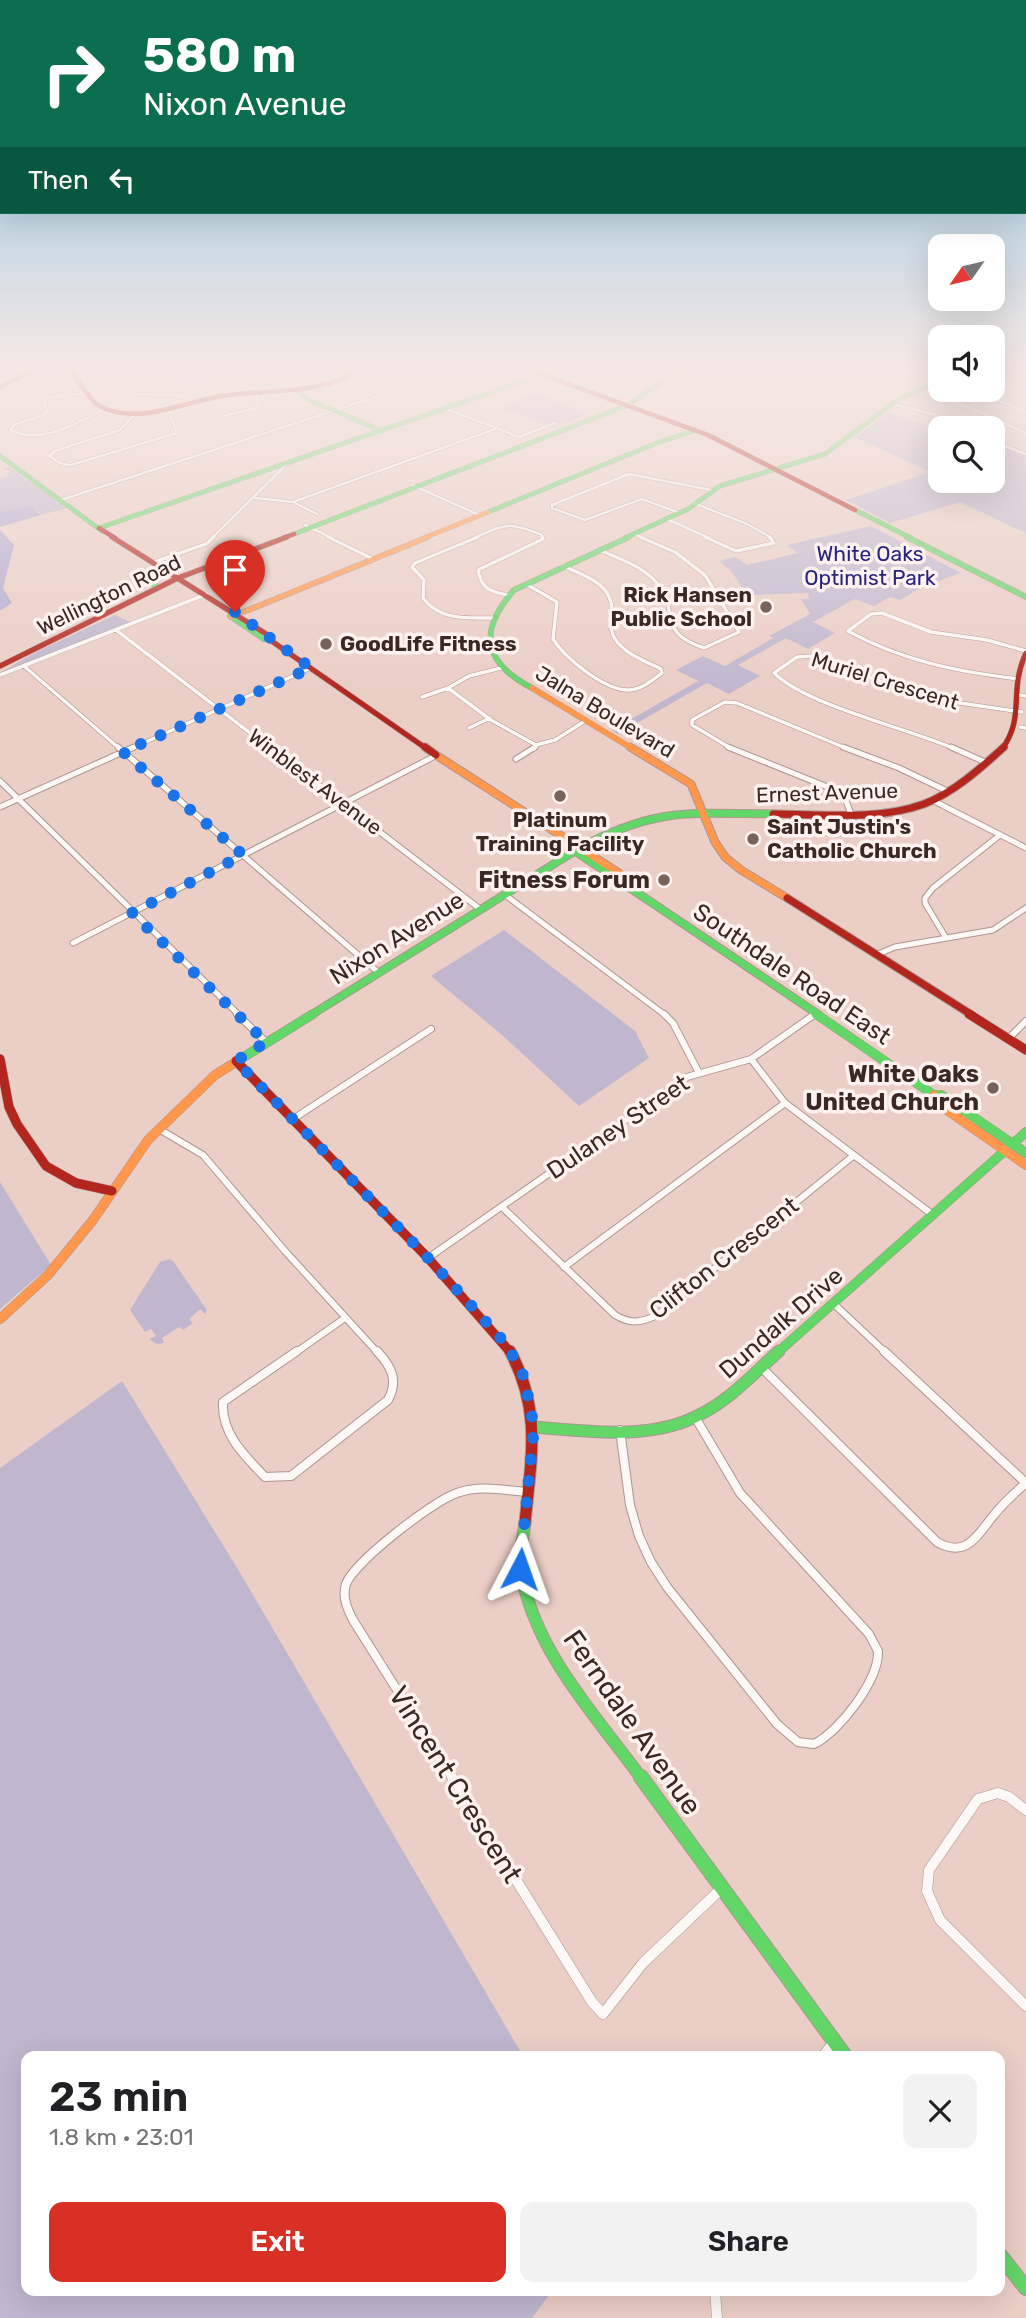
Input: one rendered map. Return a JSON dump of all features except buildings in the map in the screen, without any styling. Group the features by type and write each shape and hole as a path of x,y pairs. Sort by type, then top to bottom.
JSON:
{"street":[{"name":"Southdale Road East","path":"32,479 99,528 201,593 264,639 273,642 437,755 527,814 533,815 578,849 629,881 629,885 934,1095 934,1101 1009,1147 1026,1153"},
{"path":"61,500 124,479"},
{"path":"99,528 241,479"},
{"path":"185,587 158,586 159,577 154,565 206,544 273,479"},
{"path":"293,502 356,479"},
{"name":"Wellington Road","path":"0,666 21,661 174,578 432,479"},
{"path":"234,616 570,479"},
{"path":"616,479 552,505 552,508 585,520 642,499 680,513"},
{"path":"656,479 711,490"},
{"name":"Jalna Boulevard","path":"742,479 711,490 696,504 680,513 563,566 508,595 497,610 491,646 501,668 691,785 701,796 715,845 726,859 1026,1050"},
{"path":"792,479 1026,599"},
{"path":"414,486 479,515"},
{"path":"255,498 293,502 317,514"},
{"path":"667,519 736,551 774,542 747,524 696,504"},
{"path":"495,618 450,616 435,610 423,598 424,580 412,567 415,563 503,526 516,524 543,538 478,570 479,583 484,588 508,595"},
{"path":"308,526 373,559"},
{"path":"600,550 639,569 657,584 667,600 668,622 683,639 704,648 739,632 705,575 675,552 634,534"},
{"name":"Wellington Road","path":"174,578 282,536"},
{"path":"526,584 547,594 556,602 553,639 568,659 622,690 634,689 657,678 662,673 660,669 620,646 611,631 613,603 605,589 563,566"},
{"path":"0,675 21,661 116,630 201,593 191,580 197,571"},
{"name":"Southdale Road East","path":"174,578 185,587 201,593"},
{"path":"1019,678 970,673 919,661 848,631 871,614 882,613 931,632 987,640 1026,652"},
{"name":"Winblest Avenue","path":"116,630 480,909"},
{"name":"Ernest Avenue","path":"578,849 612,830 657,815 851,814 899,811 932,800 1010,743 1023,727 1023,696 1019,678 1020,661 1026,652"},
{"name":"Muriel Crescent","path":"985,762 931,738 837,706 778,679 774,673 796,658 815,656 904,691 974,707 1022,712"},
{"path":"21,661 379,973"},
{"path":"0,807 311,668"},
{"path":"422,697 448,688 469,676 501,668"},
{"path":"448,688 528,743 547,743 585,721"},
{"path":"851,814 845,799 835,790 744,753 697,729 692,725 692,720 725,702 737,703 799,731 899,768 945,790"},
{"path":"468,728 490,718"},
{"path":"516,759 532,751 537,745"},
{"path":"73,943 437,755"},
{"path":"0,781 266,1042"},
{"path":"932,800 1026,848"},
{"path":"946,938 925,903 925,898 933,888 1000,835"},
{"name":"Nixon Avenue","path":"0,1319 48,1276 93,1220 159,1129 195,1092 236,1061 578,849"},
{"path":"504,894 659,1008 673,1023 699,1073"},
{"path":"876,955 895,947 993,930 1026,908"},
{"name":"Dulaney Street","path":"428,1258 687,1077 751,1059 816,1014"},
{"path":"1008,1039 1026,1021"},
{"path":"293,1119 430,1029"},
{"path":"0,1059 9,1107 17,1124 46,1166 76,1183 112,1191"},
{"path":"751,1059 785,1103 933,1215"},
{"name":"Ferndale Avenue","path":"236,1061 428,1258 507,1345 524,1377 534,1427 520,1569 534,1619 561,1668 724,1887 841,2051"},
{"path":"564,1267 785,1103"},
{"path":"159,1129 203,1155 345,1318 388,1363 394,1376 395,1389 388,1400 304,1467 291,1476 265,1477 226,1428 221,1415 223,1402 345,1318"},
{"path":"1009,1147 1026,1132"},
{"name":"Southdale Road East","path":"1009,1147 1026,1165"},
{"name":"Dundalk Drive","path":"534,1427 620,1430 663,1426 695,1417 732,1393 1009,1147"},
{"name":"Clifton Crescent","path":"502,1208 615,1315 628,1324 642,1323 657,1315 853,1156"},
{"path":"761,1367 937,1542 949,1549 961,1548 972,1542 996,1512 1026,1483 834,1304"},
{"path":"620,1430 630,1505 639,1536 651,1562 667,1587 777,1724 795,1742 814,1744 832,1734 876,1671 879,1653 869,1634 740,1493 695,1417"},
{"name":"Vincent Crescent","path":"526,1493 475,1488 438,1500 350,1576 342,1598 353,1620 592,2002 603,2014 612,1999 639,1969 724,1887"},
{"path":"1026,1811 1003,1793 989,1792 978,1799 929,1870 928,1891 940,1920 1026,2006"},
{"path":"827,2051 835,2042"},
{"path":"1005,2262 1026,2288"},
{"path":"715,2296 717,2318"}],"green space":[{"path":"0,479 26,479 67,508 41,515 38,511 17,508 0,512"},
{"path":"909,479 928,479 928,493 1005,493 1005,479 1026,479 1026,533 960,502 890,523 846,500"},
{"name":"White Oaks Optimist Park","path":"871,526 961,573 924,586 900,600 890,597 874,606 855,599 813,622 835,633 808,649 786,638 738,665 760,676 729,694 707,683 618,734 612,730 698,681 676,670 703,656 725,666 773,638 769,636 810,614 801,599 809,599 808,593 747,595 732,572 719,561 736,557 747,565 798,553 787,545"},
{"path":"115,615 130,622 0,673 36,652"},
{"path":"504,930 635,1031 649,1058 579,1106 501,1034 431,976"},
{"path":"0,1182 51,1265 0,1309"},
{"path":"169,1259 207,1310 205,1314 200,1309 189,1319 193,1323 183,1330 179,1327 162,1338 164,1343 157,1344 149,1339 156,1336 151,1329 145,1332 130,1310 160,1262"},
{"path":"122,1381 239,1571 520,2051 21,2051 21,2296 548,2296 532,2318 0,2318 0,1468"}],"shaded area":[{"path":"25,506 41,515 0,527 0,512"},
{"path":"0,530 14,545 3,588 12,603 0,611"}],"traffic: fast":[{"path":"32,479 102,531"},
{"path":"99,528 240,479"},
{"path":"294,534 436,479"},
{"path":"488,512 568,479"},
{"path":"532,688 503,670 494,657 492,647 491,636 496,616 514,590 688,509 720,486 742,479"},
{"path":"855,510 1026,597"},
{"path":"154,569 159,577 154,585"},
{"path":"230,616 264,639"},
{"path":"239,1060 578,849 612,831 648,818 678,813 773,814"},
{"path":"572,849 622,884 629,885 934,1095 941,1095 1026,1153"},
{"path":"534,1427 637,1431 677,1424 705,1412 732,1393 1026,1132"},
{"path":"525,1523 520,1569 534,1619 561,1668 841,2051"},
{"path":"1005,2262 1026,2288"}],"traffic: slow":[{"path":"231,617 488,512"},
{"path":"532,688 691,784 719,850 741,870 787,898"},
{"path":"436,755 619,873 629,881 629,885"},
{"path":"0,1319 48,1275 93,1220 148,1140 215,1075 239,1060"},
{"path":"934,1095 934,1101 1026,1165"}],"traffic: jam":[{"path":"795,479 855,510"},
{"path":"99,528 271,637 273,642 436,755"},
{"path":"0,666 178,578 294,534"},
{"path":"773,814 851,815 891,812 926,803 945,792 998,752 1018,730 1019,672 1026,653"},
{"path":"787,898 1026,1050"},
{"path":"0,1059 9,1107 17,1124 46,1166 76,1183 112,1191"},
{"path":"236,1061 428,1258 507,1345 524,1377 534,1427 525,1523"}],"place":[{"name":"Rick Hansen Public School","path":"766,607"},
{"name":"GoodLife Fitness","path":"326,644"},
{"name":"Platinum Training Facility","path":"560,796"},
{"name":"Saint Justin's Catholic Church","path":"753,839"},
{"name":"Fitness Forum","path":"664,880"},
{"name":"White Oaks United Church","path":"993,1088"}],"route":[{"path":"235,612 311,668 123,752 243,855 132,913 266,1042 236,1061 428,1258 507,1345 524,1377 534,1427 520,1569"}]}
